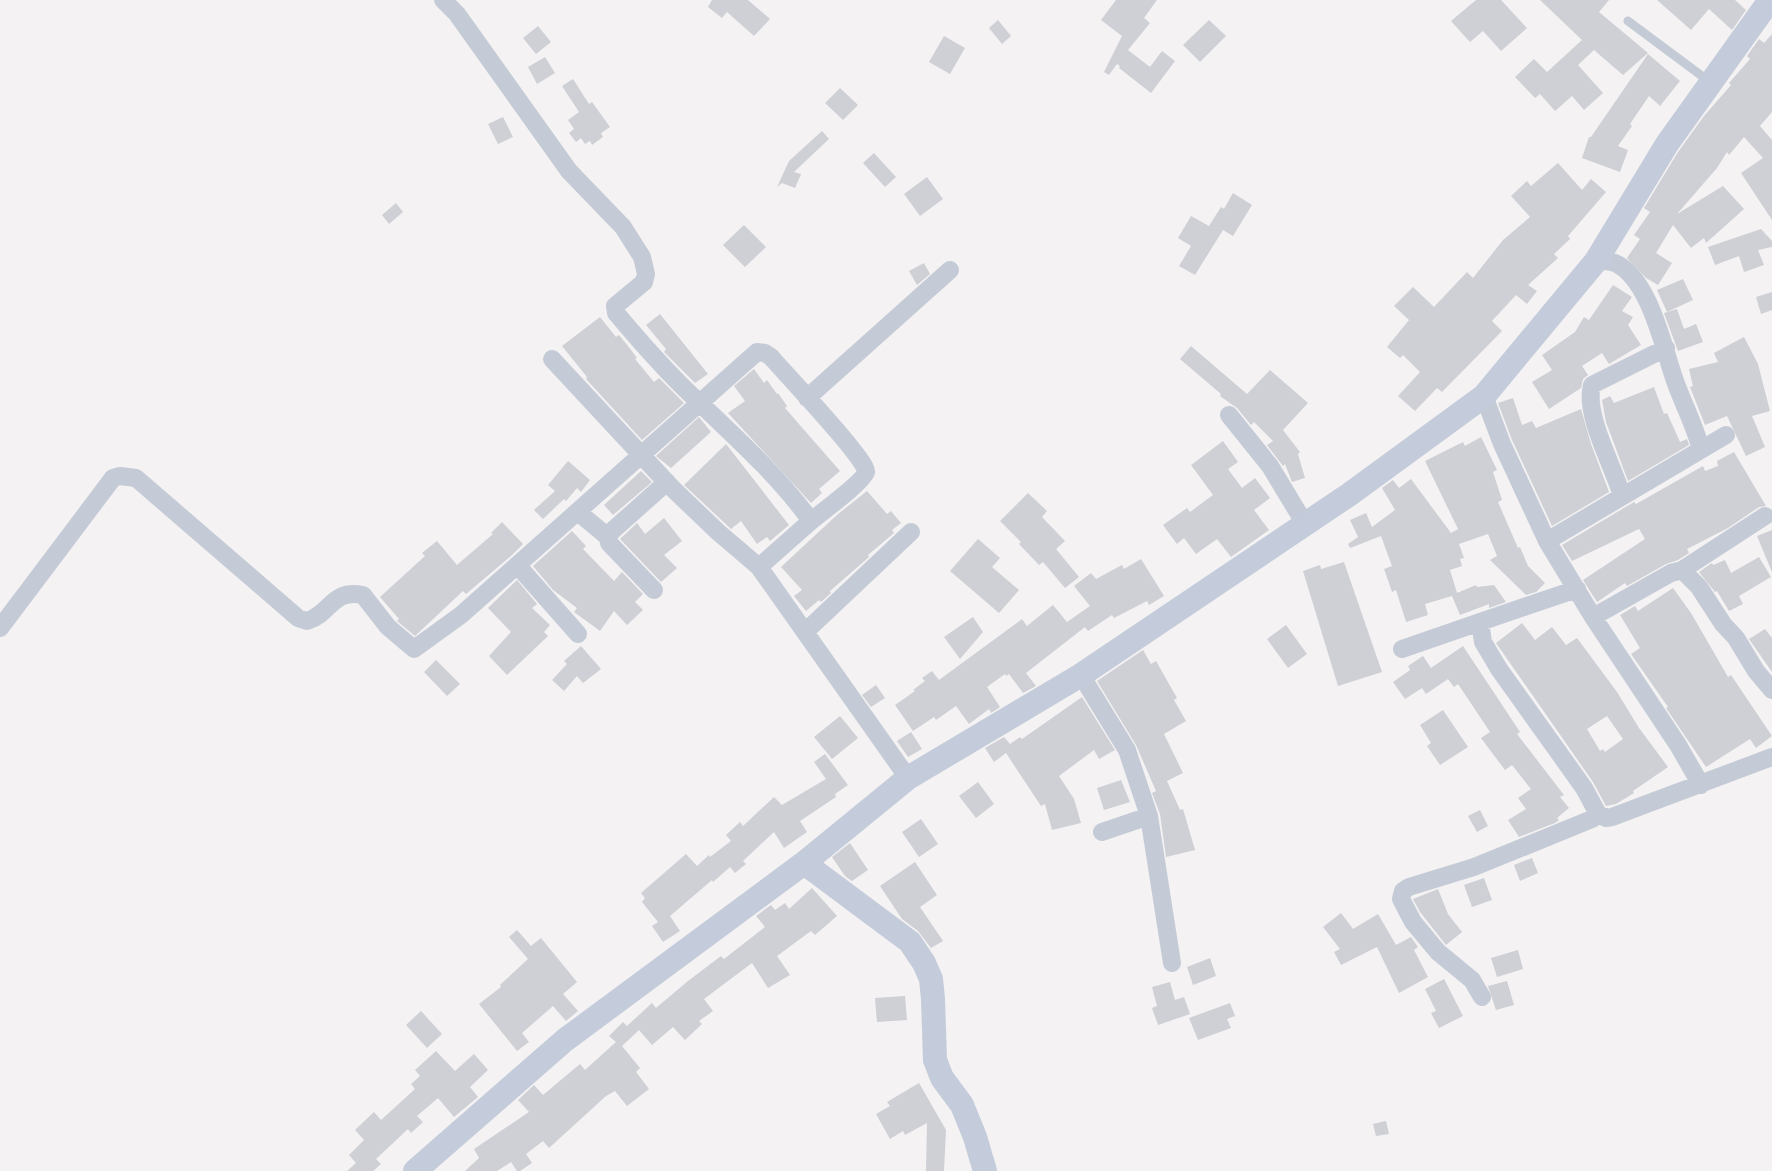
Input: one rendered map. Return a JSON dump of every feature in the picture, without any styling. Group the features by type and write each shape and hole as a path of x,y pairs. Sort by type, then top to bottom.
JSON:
{"street":[{"path":"443,0 457,14 569,171 623,227 642,257 646,274 644,282 615,306 614,310 672,376 779,483 812,521"},
{"path":"415,1171 565,1040 804,862 908,778 1081,675 1350,494 1484,396 1596,261 1666,144 1770,0"},
{"path":"1596,261 1615,263 1631,276 1644,295 1662,332 1674,377 1696,430 1701,450"},
{"path":"807,398 950,270"},
{"path":"1622,496 1595,424 1589,398 1592,385 1666,348"},
{"path":"0,628 113,478 120,476 136,478 298,618 307,622 316,618 338,597 350,592 363,595 388,627 414,649 461,616 757,352 766,353 771,357 866,467 866,473 857,483 759,566"},
{"path":"552,359 667,482 718,532 759,566 908,778"},
{"path":"1484,396 1502,444 1546,541 1593,617 1673,738 1700,785"},
{"path":"1229,415 1270,466 1305,524"},
{"path":"1546,541 1726,435"},
{"path":"654,590 609,543 608,537 612,530 667,482"},
{"path":"578,512 608,537"},
{"path":"1593,617 1671,573 1682,570 1765,516"},
{"path":"805,632 911,532"},
{"path":"518,566 578,634"},
{"path":"1682,570 1699,587 1736,638 1756,671 1772,690"},
{"path":"1402,649 1577,589"},
{"path":"1480,622 1483,642 1499,669 1584,788 1598,814 1606,818 1772,757"},
{"path":"1081,675 1126,750 1148,816 1172,963"},
{"path":"1482,997 1472,980 1438,952 1413,922 1401,899 1402,891 1409,886 1474,867 1592,819 1598,814"},
{"path":"1102,832 1148,816"},
{"path":"804,862 910,942 924,963 931,979 935,1060 942,1078 962,1105 975,1137 985,1171"}],"lane":[{"path":"1628,21 1711,82"}],"building":[{"path":"712,0 748,0 770,19 754,36 727,12 722,18 708,7"},
{"path":"1116,0 1157,0 1144,18 1150,23 1128,50 1150,67 1162,51 1175,61 1151,93 1119,68 1120,66 1117,64 1109,75 1104,72 1122,36 1101,20"},
{"path":"1476,0 1501,0 1527,28 1501,51 1483,31 1470,42 1451,21"},
{"path":"1540,0 1609,0 1599,12 1648,53 1623,75 1594,50 1578,65 1603,93 1584,110 1572,96 1555,111 1540,94 1535,98 1515,77 1534,59 1547,72 1582,40"},
{"path":"1657,0 1735,0 1746,10 1732,30 1709,9 1691,30"},
{"path":"998,20 1011,36 1002,44 989,28"},
{"path":"1209,20 1226,36 1200,62 1183,45"},
{"path":"538,26 551,42 536,54 523,38"},
{"path":"1772,34 1772,112 1760,126 1772,140 1772,220 1741,173 1763,158 1744,137 1729,155 1727,152 1717,168 1677,214 1723,186 1744,209 1706,243 1704,238 1691,248 1673,225 1656,253 1672,263 1658,285 1646,278 1627,258 1640,239 1634,235 1650,212 1644,208 1678,152 1704,116 1731,85 1729,83 1750,59 1747,56 1759,39 1764,43"},
{"path":"944,36 965,48 950,74 929,62"},
{"path":"1648,54 1680,81 1660,106 1649,96 1630,124 1632,126 1618,146 1628,150 1620,172 1582,158 1589,137 1591,137"},
{"path":"545,57 555,73 537,84 528,67"},
{"path":"573,79 589,104 592,102 610,127 601,133 603,137 592,145 590,141 585,144 581,138 576,142 569,133 574,129 568,120 579,112 562,86"},
{"path":"840,88 858,105 843,120 825,103"},
{"path":"503,117 513,137 498,144 488,124"},
{"path":"822,131 829,139 794,172 801,174 795,188 782,183 777,187 789,161"},
{"path":"874,153 896,177 885,187 863,163"},
{"path":"1558,163 1582,190 1591,179 1606,192 1568,236 1570,239 1554,254 1558,258 1528,285 1537,291 1527,304 1516,295 1492,321 1502,331 1442,392 1437,388 1415,411 1398,396 1420,372 1403,355 1400,358 1387,347 1409,320 1394,306 1413,287 1434,307 1467,272 1473,278 1503,240 1530,217 1511,196 1527,181 1531,186"},
{"path":"927,177 943,199 920,216 904,194"},
{"path":"1233,193 1252,205 1233,236 1223,230 1195,275 1179,266 1191,246 1178,238 1191,216 1209,226 1221,207 1224,209"},
{"path":"396,203 403,212 389,224 382,215"},
{"path":"744,225 766,247 745,267 723,245"},
{"path":"1761,229 1772,241 1772,247 1758,250 1764,265 1744,272 1739,256 1715,265 1708,247"},
{"path":"924,263 930,274 917,285 909,271"},
{"path":"1683,279 1693,300 1667,312 1657,290"},
{"path":"1613,285 1632,297 1622,311 1633,317 1628,325 1641,345 1609,364 1602,353 1582,366 1588,375 1583,379 1581,388 1549,409 1532,382 1552,370 1542,355 1575,332 1584,317 1589,320"},
{"path":"1772,292 1772,310 1761,314 1756,297"},
{"path":"1677,309 1684,329 1696,324 1703,342 1678,351 1664,313"},
{"path":"660,314 708,374 695,383 664,352 666,349 646,325"},
{"path":"600,317 616,337 619,335 637,358 635,359 654,382 659,378 684,403 642,440 586,379 587,377 562,346"},
{"path":"1744,337 1758,364 1770,411 1752,416 1765,447 1746,456 1727,416 1705,425 1690,387 1693,386 1689,369 1718,362 1714,353"},
{"path":"1191,346 1247,394 1270,370 1308,403 1283,430 1300,452 1298,454 1305,478 1292,482 1285,464 1283,466 1267,445 1273,441 1254,422 1251,425 1237,408 1220,396 1221,394 1180,359"},
{"path":"754,369 764,383 767,380 778,393 787,406 785,408 840,471 819,489 822,493 811,503 728,413 745,401 734,386"},
{"path":"1654,387 1664,414 1667,413 1680,442 1687,439 1689,445 1628,481 1606,422 1602,400 1610,396 1614,403"},
{"path":"1513,398 1522,425 1532,421 1536,428 1581,409 1591,444 1609,492 1552,526 1512,440 1498,403"},
{"path":"699,417 711,432 671,468 656,456"},
{"path":"1481,437 1497,470 1493,472 1502,500 1498,502 1518,548 1520,547 1528,566 1545,583 1536,592 1526,595 1490,560 1497,556 1488,534 1459,544 1464,558 1460,559 1462,566 1450,570 1457,593 1476,585 1477,587 1494,585 1506,602 1489,608 1489,604 1460,615 1452,596 1425,604 1428,615 1406,622 1396,590 1392,592 1384,569 1392,566 1381,536 1350,548 1348,544 1358,537 1350,520 1366,513 1372,527 1395,510 1382,488 1393,480 1399,488 1411,479 1451,533 1458,529 1425,461 1463,442 1465,446"},
{"path":"1223,441 1238,462 1228,469 1242,488 1255,478 1270,498 1254,510 1269,530 1231,557 1217,539 1196,554 1184,538 1177,544 1163,525 1187,508 1190,512 1213,495 1191,465"},
{"path":"726,444 789,525 770,541 767,537 757,544 741,521 731,529 684,485"},
{"path":"1734,452 1766,506 1759,507 1728,528 1687,549 1689,553 1678,560 1666,564 1627,586 1625,583 1597,602 1583,580 1645,539 1639,529 1572,561 1562,545 1634,502 1636,504 1703,466 1705,471 1718,466 1717,461"},
{"path":"568,461 590,480 581,492 577,488 566,501 564,499 543,519 534,510 555,491 548,485"},
{"path":"641,471 652,482 613,515 604,505"},
{"path":"867,491 887,514 891,511 901,523 892,530 894,533 868,555 869,557 830,591 831,593 806,611 794,596 802,590 781,567 838,514"},
{"path":"1028,493 1047,511 1042,517 1065,541 1056,549 1079,577 1065,588 1043,562 1039,565 1019,544 1021,542 1000,521"},
{"path":"664,518 682,541 664,555 677,568 661,582 620,539 637,523 645,534"},
{"path":"502,522 523,544 512,555 466,594 463,591 415,636 397,621 399,619 380,597 425,556 422,553 437,541 457,565 493,534 491,533"},
{"path":"1772,530 1772,572 1757,536"},
{"path":"572,531 586,546 583,549 614,581 622,572 643,594 635,602 643,610 627,625 614,611 600,631 574,612 577,608 553,590 533,566"},
{"path":"978,539 1000,558 992,567 1019,590 999,613 950,571"},
{"path":"1759,557 1771,577 1739,596 1743,604 1729,611 1717,591 1715,592 1699,572 1712,563 1713,565 1725,560 1731,573"},
{"path":"1141,559 1164,596 1149,605 1147,601 1114,618 1112,615 1088,631 1085,627 1026,673 1036,686 1023,693 1009,674 1006,676 1005,674 987,687 1000,707 991,713 989,709 969,724 956,706 936,720 934,717 913,731 895,705 915,691 913,690 925,681 922,678 932,671 939,680 1022,619 1027,626 1053,605 1067,622 1090,606 1074,586 1091,573 1096,579 1122,565 1124,569"},
{"path":"1344,562 1382,672 1338,686 1303,571 1320,565 1321,569"},
{"path":"517,580 537,604 532,608 550,625 544,632 548,636 507,675 489,656 511,632 488,608"},
{"path":"1673,588 1691,613 1728,677 1731,675 1772,736 1756,748 1750,739 1706,767 1666,708 1668,707 1631,654 1640,648 1620,615 1635,606 1638,611"},
{"path":"973,617 983,632 960,659 944,637"},
{"path":"1522,623 1535,640 1552,627 1566,645 1577,638 1617,692 1639,728 1668,767 1633,791 1634,793 1616,804 1606,806 1593,782 1496,643","holes":["1607,716 1623,739 1605,752 1603,749 1600,751 1587,729"]},
{"path":"1286,625 1307,654 1288,668 1267,639"},
{"path":"1765,629 1772,638 1772,672 1749,639"},
{"path":"581,646 601,669 583,683 577,676 564,691 552,680 567,664 564,661"},
{"path":"1463,646 1520,732 1517,734 1564,795 1560,797 1569,808 1557,818 1559,820 1555,823 1519,837 1508,820 1526,809 1518,798 1531,789 1512,765 1505,770 1481,738 1490,732 1458,684 1454,687 1448,679 1426,694 1422,688 1405,699 1393,682 1410,670 1408,666 1423,656 1431,668"},
{"path":"1143,650 1151,664 1156,661 1177,698 1174,700 1186,721 1164,734 1183,773 1167,781 1180,810 1183,809 1195,850 1166,857 1160,814 1152,793 1156,791 1136,745 1097,681"},
{"path":"436,660 460,684 447,696 424,672"},
{"path":"876,685 885,698 871,707 862,695"},
{"path":"1082,697 1115,750 1099,759 1094,750 1059,776 1074,799 1081,823 1052,830 1045,804 1041,806 1006,753 994,762 985,748 1004,737 1010,744 1020,737 1022,739"},
{"path":"1443,710 1468,747 1440,765 1427,746 1431,743 1420,725"},
{"path":"840,716 858,738 832,759 814,737"},
{"path":"911,732 922,749 908,757 897,741"},
{"path":"825,754 848,785 835,794 836,797 800,821 807,832 784,848 774,832 743,861 746,864 735,873 730,867 713,882 712,880 670,916 680,931 663,942 652,926 658,922 642,902 645,898 641,893 686,854 697,866 709,855 710,857 731,841 726,835 740,822 743,826 774,797 782,805 826,779 814,762"},
{"path":"1121,780 1130,802 1104,810 1097,788"},
{"path":"978,782 994,804 976,818 959,796"},
{"path":"1480,810 1488,826 1477,832 1468,816"},
{"path":"921,819 938,844 919,857 902,832"},
{"path":"850,843 868,870 852,881 845,876 832,857"},
{"path":"1532,858 1538,873 1520,881 1514,865"},
{"path":"915,862 937,895 920,907 943,941 931,948 918,931 902,919 880,886"},
{"path":"1484,878 1492,900 1472,907 1464,885"},
{"path":"812,888 837,916 815,935 811,931 777,956 790,975 768,988 752,963 704,999 713,1011 699,1021 702,1024 685,1040 673,1027 652,1045 639,1030 622,1046 640,1068 636,1072 649,1089 627,1106 615,1091 606,1096 549,1148 543,1141 526,1154 532,1163 520,1171 517,1171 511,1162 497,1171 465,1171 479,1158 474,1149 529,1112 518,1100 534,1085 543,1095 580,1064 585,1070 616,1042 609,1036 623,1022 627,1026 652,1003 656,1008 721,956 724,959 765,927 756,916 771,905 775,910 785,903 789,909"},
{"path":"1438,889 1448,914 1462,932 1446,945 1420,912 1413,899"},
{"path":"1341,913 1353,929 1378,914 1396,945 1411,937 1418,947 1414,950 1428,977 1399,993 1377,947 1341,965 1334,952 1340,949 1323,927"},
{"path":"517,930 531,946 541,938 577,982 563,994 578,1011 566,1021 553,1006 522,1033 529,1042 517,1051 479,1004 501,987 500,985 528,959 509,937"},
{"path":"1518,950 1523,969 1497,977 1491,958"},
{"path":"1210,958 1216,976 1193,985 1187,967"},
{"path":"1444,979 1463,1016 1439,1028 1431,1013 1436,1011 1425,989"},
{"path":"1507,981 1514,1005 1496,1010 1488,986"},
{"path":"1170,982 1175,1000 1184,997 1190,1014 1158,1025 1152,1008 1157,1006 1152,987"},
{"path":"905,996 907,1020 877,1022 875,998"},
{"path":"1230,1003 1235,1016 1227,1019 1231,1028 1198,1040 1189,1018"},
{"path":"421,1011 442,1034 427,1048 406,1025"},
{"path":"436,1051 455,1071 474,1054 488,1070 470,1087 478,1097 454,1117 438,1098 417,1116 423,1122 411,1133 408,1129 376,1159 381,1164 373,1171 347,1171 356,1163 349,1155 364,1140 355,1130 374,1112 381,1120 415,1089 411,1084 420,1076 415,1070"},
{"path":"919,1083 946,1130 944,1171 926,1171 927,1123 905,1135 903,1131 890,1139 876,1114 890,1106 887,1102"},
{"path":"1386,1121 1389,1134 1376,1136 1373,1124"}]}
